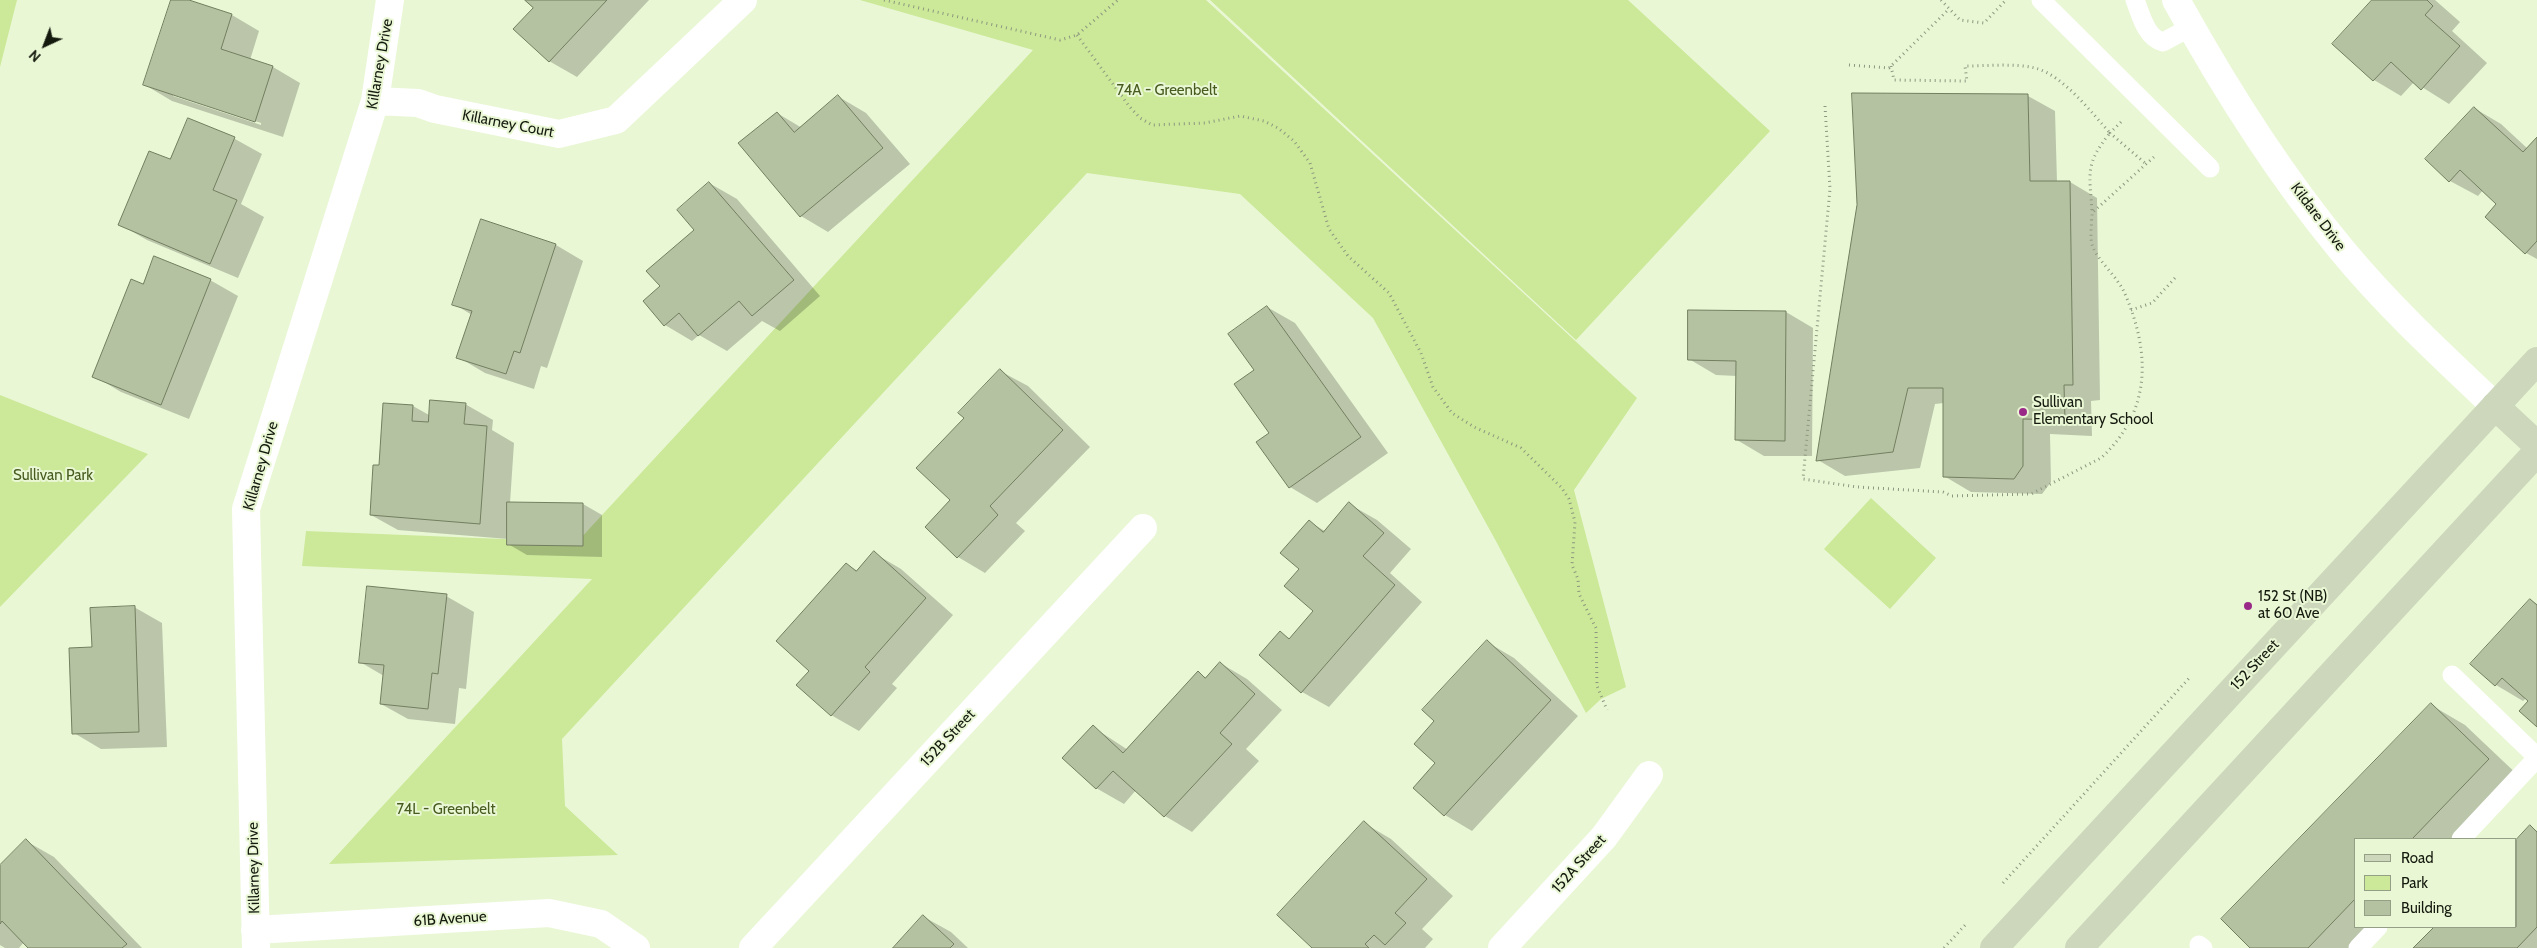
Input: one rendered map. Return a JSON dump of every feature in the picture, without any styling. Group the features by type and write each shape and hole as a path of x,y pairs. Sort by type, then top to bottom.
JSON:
{"main road":[{"name":"152 Street","path":"1994,948 2537,361"},
{"path":"2495,406 2537,445"},
{"path":"2079,948 2537,452"}],"street":[{"name":"Killarney Drive","path":"256,939 246,509 375,101 390,0"},
{"name":"Killarney Court","path":"375,101 418,103 435,110 559,134 616,120 743,0"},
{"name":"Kildare Drive","path":"2176,0 2241,110 2340,249 2455,368 2495,406"},
{"name":"152B Street","path":"753,948 1143,528"},
{"name":"152A Street","path":"1502,948 1604,837 1649,775"},
{"name":"61B Avenue","path":"256,939 549,912 601,924 636,948"}],"lane":[{"path":"2041,0 2210,168"},
{"path":"2135,0 2148,30 2155,39 2164,42 2191,27"},
{"path":"2452,675 2537,757 2462,838"},
{"path":"2358,948 2377,928"}],"path":[{"path":"884,0 1060,40 1077,35 1118,0"},
{"path":"1941,0 1960,20 1984,23 2006,0"},
{"path":"1849,65 1889,68 1949,9"},
{"path":"1077,35 1129,106 1140,118 1152,125 1205,123 1240,116 1264,121 1278,128 1294,141 1310,163 1330,229 1348,256 1389,293 1421,353 1434,387 1452,413 1474,427 1521,448 1561,487 1569,499 1575,522 1572,565 1578,579 1579,594 1596,628 1597,686 1608,710"},
{"path":"1891,66 1894,80 1967,81 1966,66 2035,68 2054,76 2110,133 2146,164"},
{"path":"1825,106 1830,189 1803,479 1857,487 1943,492 1952,496 2036,492 2101,458 2128,426 2136,408 2143,379 2139,336 2131,310 2117,278 2092,247 2089,167 2098,148 2122,121"},
{"path":"2092,213 2161,150"},
{"path":"2131,310 2152,303 2175,278"},
{"path":"1996,890 2191,676"},
{"path":"1944,948 1970,919"}],"green space":[{"path":"0,0 17,0 0,67"},
{"name":"74A - Greenbelt","path":"860,0 1206,0 1637,398 1574,490 1626,687 1601,699 1586,713 1497,543 1373,318 1240,194 1087,173 562,739 565,806 618,855 329,864 592,579 302,566 306,531 577,542 1033,50"},
{"path":"1210,0 1628,0 1770,131 1576,340"},
{"name":"Sullivan Park","path":"0,395 148,454 0,607"},
{"path":"1871,498 1936,558 1890,609 1824,549"}],"building":[{"path":"171,0 189,0 232,14 221,49 273,66 255,122 143,85"},
{"path":"525,0 607,0 549,62 513,29 533,8"},
{"path":"2372,0 2427,0 2433,6 2425,15 2460,46 2421,90 2391,62 2373,81 2332,44"},
{"path":"1852,93 2028,94 2030,181 2070,181 2073,385 2064,385 2065,420 2023,419 2023,466 2014,479 1943,477 1943,388 1908,388 1893,452 1816,461 1857,205"},
{"path":"838,95 883,148 800,217 738,143 777,112 794,132"},
{"path":"2474,107 2523,152 2537,137 2537,241 2525,254 2485,217 2496,204 2460,170 2449,182 2425,159"},
{"path":"188,118 235,137 213,190 237,200 210,264 118,225 149,151 170,159"},
{"path":"709,182 794,280 752,316 739,301 698,336 679,313 664,326 643,301 660,286 646,271 694,230 677,210"},
{"path":"481,219 556,244 520,353 514,351 506,374 456,358 472,311 452,305"},
{"path":"154,256 211,279 161,405 92,377 131,279 143,284"},
{"path":"1267,306 1361,437 1289,488 1256,442 1269,433 1234,384 1254,370 1228,334"},
{"path":"1688,310 1786,311 1785,441 1735,440 1736,361 1688,360"},
{"path":"1000,369 1063,430 990,506 998,515 957,558 925,527 950,500 916,468 964,418 958,413"},
{"path":"430,400 466,403 464,424 487,426 480,524 370,515 373,465 379,465 383,403 413,405 412,421 428,422"},
{"path":"507,502 583,503 583,546 507,545"},
{"path":"1349,502 1384,533 1363,556 1395,585 1301,693 1259,655 1280,631 1289,639 1313,611 1284,586 1299,569 1280,553 1309,520 1323,532"},
{"path":"874,551 926,598 865,667 870,672 831,716 796,685 809,671 776,641 846,563 856,571"},
{"path":"367,586 447,594 438,674 432,673 428,709 380,704 384,665 359,663"},
{"path":"2530,599 2537,605 2537,727 2519,711 2528,701 2502,678 2495,686 2470,664"},
{"path":"135,606 139,732 72,734 69,648 92,647 90,608"},
{"path":"1487,640 1551,700 1444,816 1413,788 1435,763 1414,744 1434,721 1422,710"},
{"path":"1220,662 1255,694 1220,733 1232,744 1164,817 1113,771 1096,789 1062,758 1093,725 1123,753 1198,671 1205,678"},
{"path":"2431,703 2489,759 2413,838 2354,838 2354,900 2308,948 2250,948 2221,919"},
{"path":"1364,821 1427,879 1395,913 1406,923 1385,945 1374,935 1365,944 1369,948 1312,948 1277,915"},
{"path":"2530,825 2537,832 2537,927 2517,948 2413,948 2433,928 2517,928 2517,839"},
{"path":"26,839 127,944 122,948 28,948 2,921 0,924 0,865"},
{"path":"923,915 954,944 950,948 893,948"}],"place":[{"name":"Sullivan Elementary School","path":"2023,412"},
{"name":"152 St (NB) at 60 Ave","path":"2248,606"}],"park label":[{"name":"74L - Greenbelt","path":"446,810"}]}
